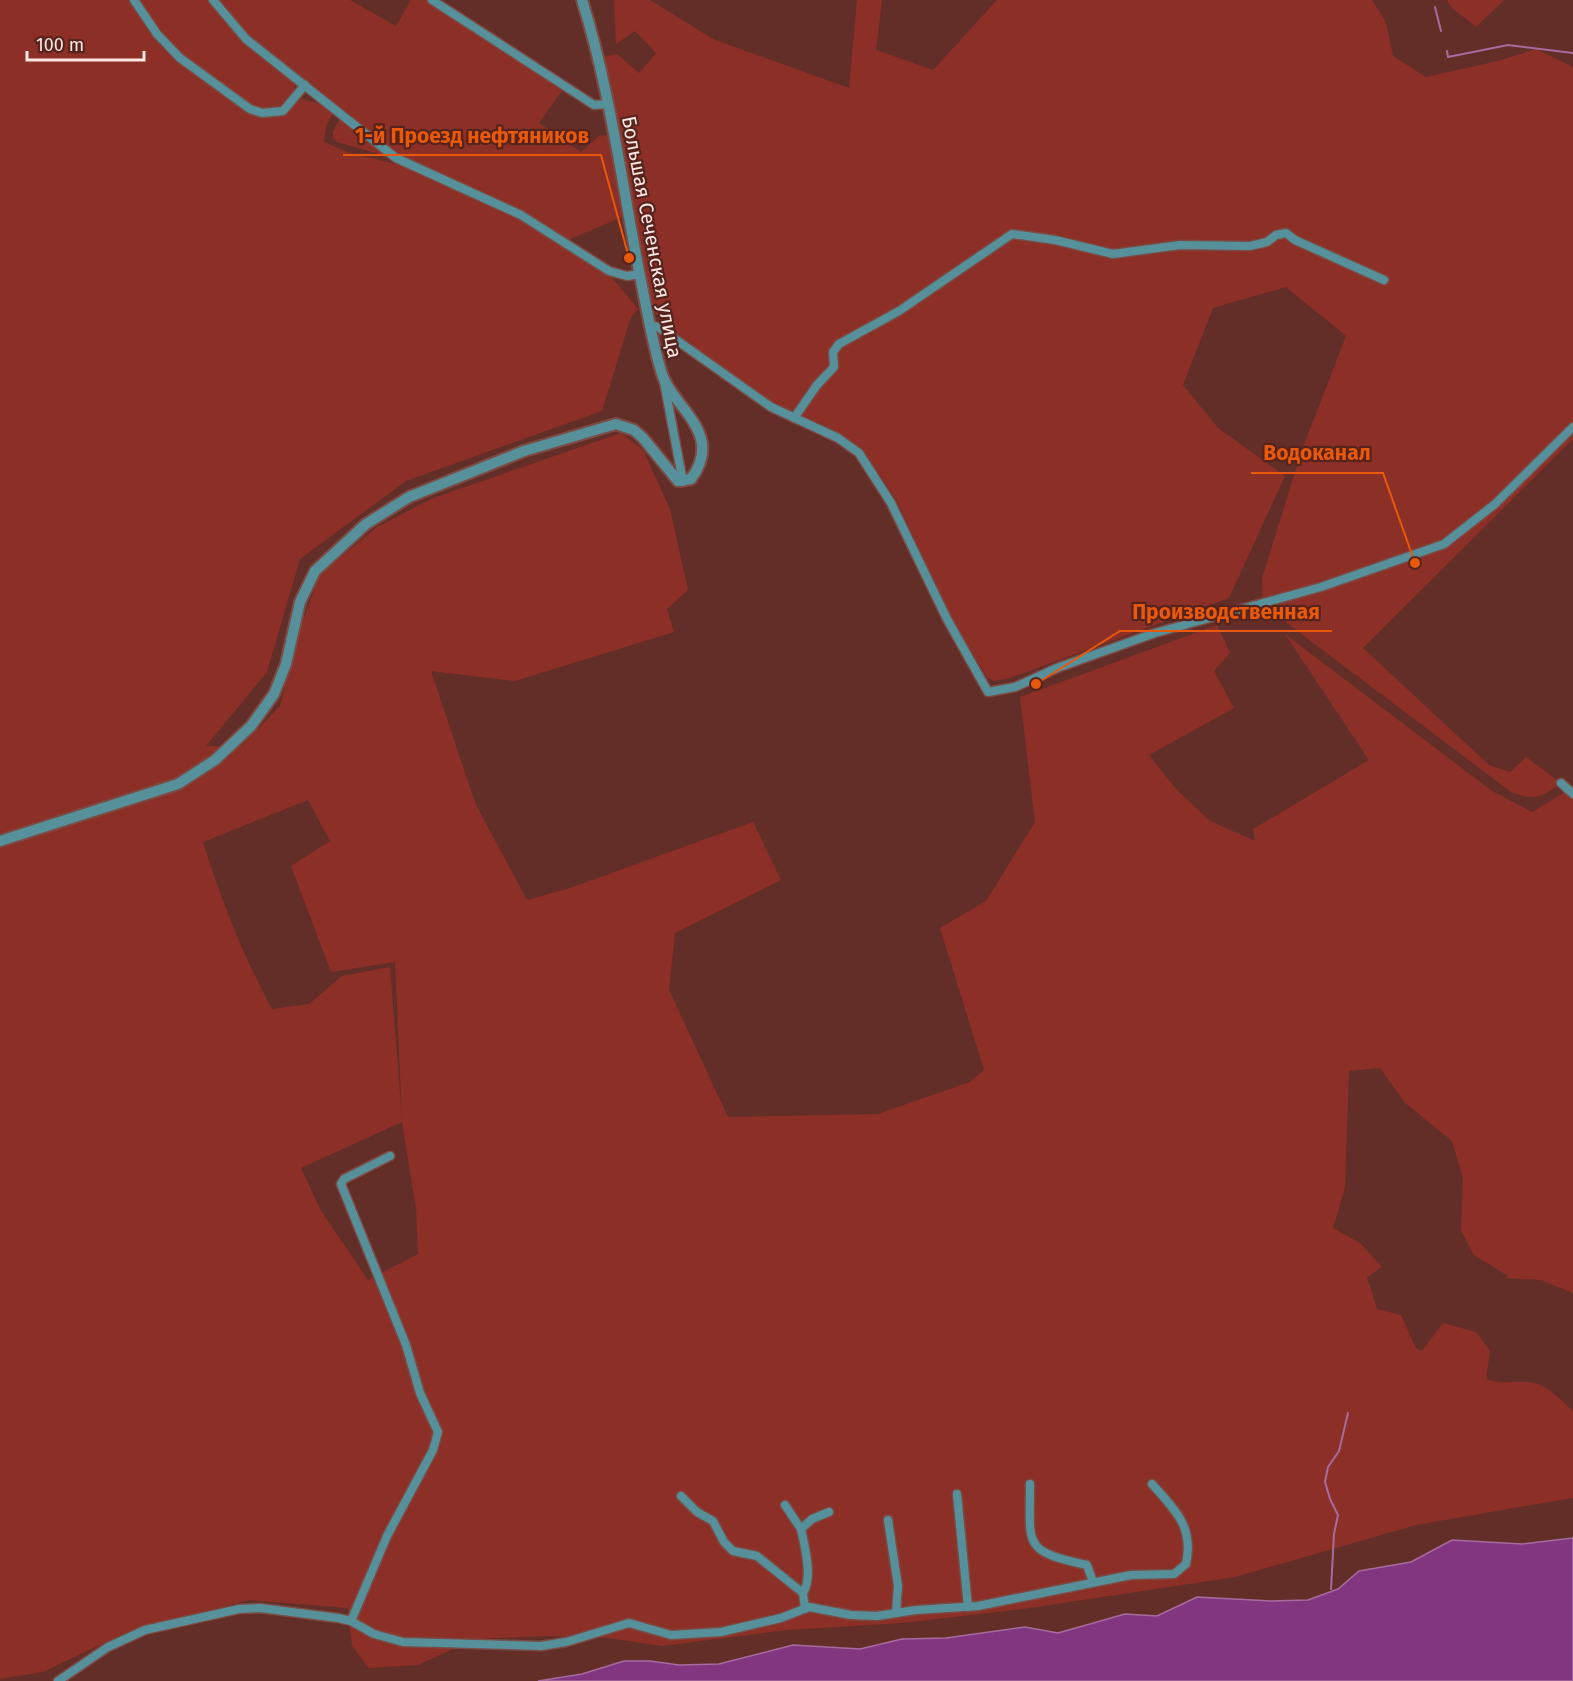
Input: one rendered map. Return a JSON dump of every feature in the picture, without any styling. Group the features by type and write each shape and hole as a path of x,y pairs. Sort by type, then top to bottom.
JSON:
{"street":[{"path":"134,0 158,34 180,58 250,109 262,113 283,111 305,85"},
{"path":"213,0 246,39 396,158 521,214 609,271 627,276 640,274"},
{"path":"432,0 594,105 607,104"},
{"name":"Большая Сеченская улица","path":"582,0 607,104 650,325 663,377 685,407 699,435 701,457 698,470 691,479 683,482"},
{"path":"794,418 817,385 834,367 833,352 839,344 899,311 1012,234 1055,240 1113,254 1180,245 1250,246 1286,233 1295,240 1384,280"},
{"path":"650,325 658,327 763,402 838,438 859,453 869,465 891,503 947,619 988,692 1015,687 1057,668 1149,635 1321,587 1444,544 1495,504 1573,427"},
{"path":"663,377 683,482"},
{"path":"0,841 178,784 215,760 251,726 274,694 286,664 300,602 315,571 366,524 409,497 514,455 616,424 643,438 672,475 683,482"},
{"path":"1562,783 1573,794"},
{"path":"351,1621 387,1536 433,1450 438,1432 420,1393 406,1345 341,1184 344,1179 390,1156"},
{"path":"1030,1484 1030,1536 1040,1551 1051,1557 1087,1565 1093,1582"},
{"path":"58,1681 108,1647 145,1630 239,1609 260,1608 351,1621 374,1634 402,1642 541,1646 566,1642 629,1623 671,1635 721,1632 781,1618 805,1609 827,1609 851,1615 896,1614 968,1607 1141,1574 1174,1574 1186,1564 1189,1537 1172,1506 1152,1484"},
{"path":"957,1494 968,1607"},
{"path":"681,1496 697,1512 713,1521 724,1542 733,1551 757,1556 802,1593 805,1609"},
{"path":"785,1505 801,1529 805,1546 807,1587 802,1593"},
{"path":"801,1529 812,1519 829,1512"},
{"path":"888,1520 898,1586 896,1614"}],"shaded area":[{"path":"0,0 130,0 155,35 261,116 278,117 302,99 327,106 333,113 326,126 324,142 347,152 403,166 519,217 608,273 638,309 631,317 602,411 406,481 300,559 267,672 206,746 241,746 280,706 295,643 320,574 377,527 433,498 621,433 643,450 670,509 688,590 667,609 674,632 515,681 431,671 476,805 527,900 570,888 753,822 781,880 675,933 669,990 728,1117 878,1114 970,1082 984,1070 940,928 986,901 1035,822 1020,697 1217,625 1230,653 1214,671 1234,708 1149,755 1176,789 1210,821 1255,841 1253,829 1369,760 1285,634 1492,791 1532,812 1570,789 1573,792 1573,1293 1541,1280 1506,1278 1508,1276 1474,1255 1461,1231 1463,1178 1452,1141 1405,1103 1380,1068 1349,1071 1345,1188 1333,1228 1360,1243 1382,1267 1367,1277 1377,1309 1401,1315 1416,1348 1422,1351 1443,1323 1476,1332 1490,1351 1486,1379 1540,1385 1555,1394 1573,1411 1573,1498 1416,1525 1235,1577 1030,1608 902,1623 787,1630 662,1646 608,1638 548,1636 475,1639 418,1665 369,1668 352,1646 348,1608 249,1600 125,1633 43,1672 0,1679","holes":["308,800 330,841 291,866 331,972 395,962 402,1119 390,967 342,976 309,1004 272,1009 233,927 203,842","402,1122 416,1209 418,1254 368,1280 321,1211 301,1168"]},
{"path":"138,0 209,0 244,41 294,80 294,91 276,108 258,110 251,108 176,47"},
{"path":"217,0 350,0 396,26 411,0 427,0 562,91 539,123 581,152 599,136 608,135 622,217 568,240 520,211 398,155 249,37"},
{"path":"614,0 650,0 713,39 849,88 857,0 882,0 876,50 933,70 997,0 1372,0 1386,22 1393,56 1426,77 1498,61 1536,49 1571,66 1573,68 1573,439 1363,648 1489,765 1510,772 1526,757 1561,783 1538,796 1532,797 1511,792 1263,605 1262,578 1303,447 1346,336 1286,287 1213,308 1183,385 1218,428 1285,476 1229,598 1010,678 994,681 987,677 951,617 896,499 862,448 828,427 773,404 702,356 671,331 655,312 648,295 603,57 617,54 639,73 656,53 635,31 616,44"},
{"path":"1447,0 1504,0 1476,27 1451,7"},
{"path":"341,118 390,157 337,142 333,138 333,131"},
{"path":"1573,1538 1573,1681 538,1681 582,1674 624,1661 650,1661 679,1665 719,1664 793,1645 860,1649 902,1639 946,1638 1025,1627 1058,1633 1125,1614 1157,1616 1197,1597 1271,1601 1308,1600 1338,1589 1359,1571 1411,1562 1452,1540 1522,1544"}],"waterway":[{"path":"1435,7 1441,31"},
{"path":"1447,51 1448,57 1508,45 1573,53"},
{"path":"1331,1589 1334,1534 1338,1515 1325,1482 1328,1467 1339,1451 1348,1413"}],"place":[{"name":"1-й Проезд нефтяников","path":"629,258"},
{"name":"Водоканал","path":"1415,563"},
{"name":"Производственная","path":"1036,684"}]}
